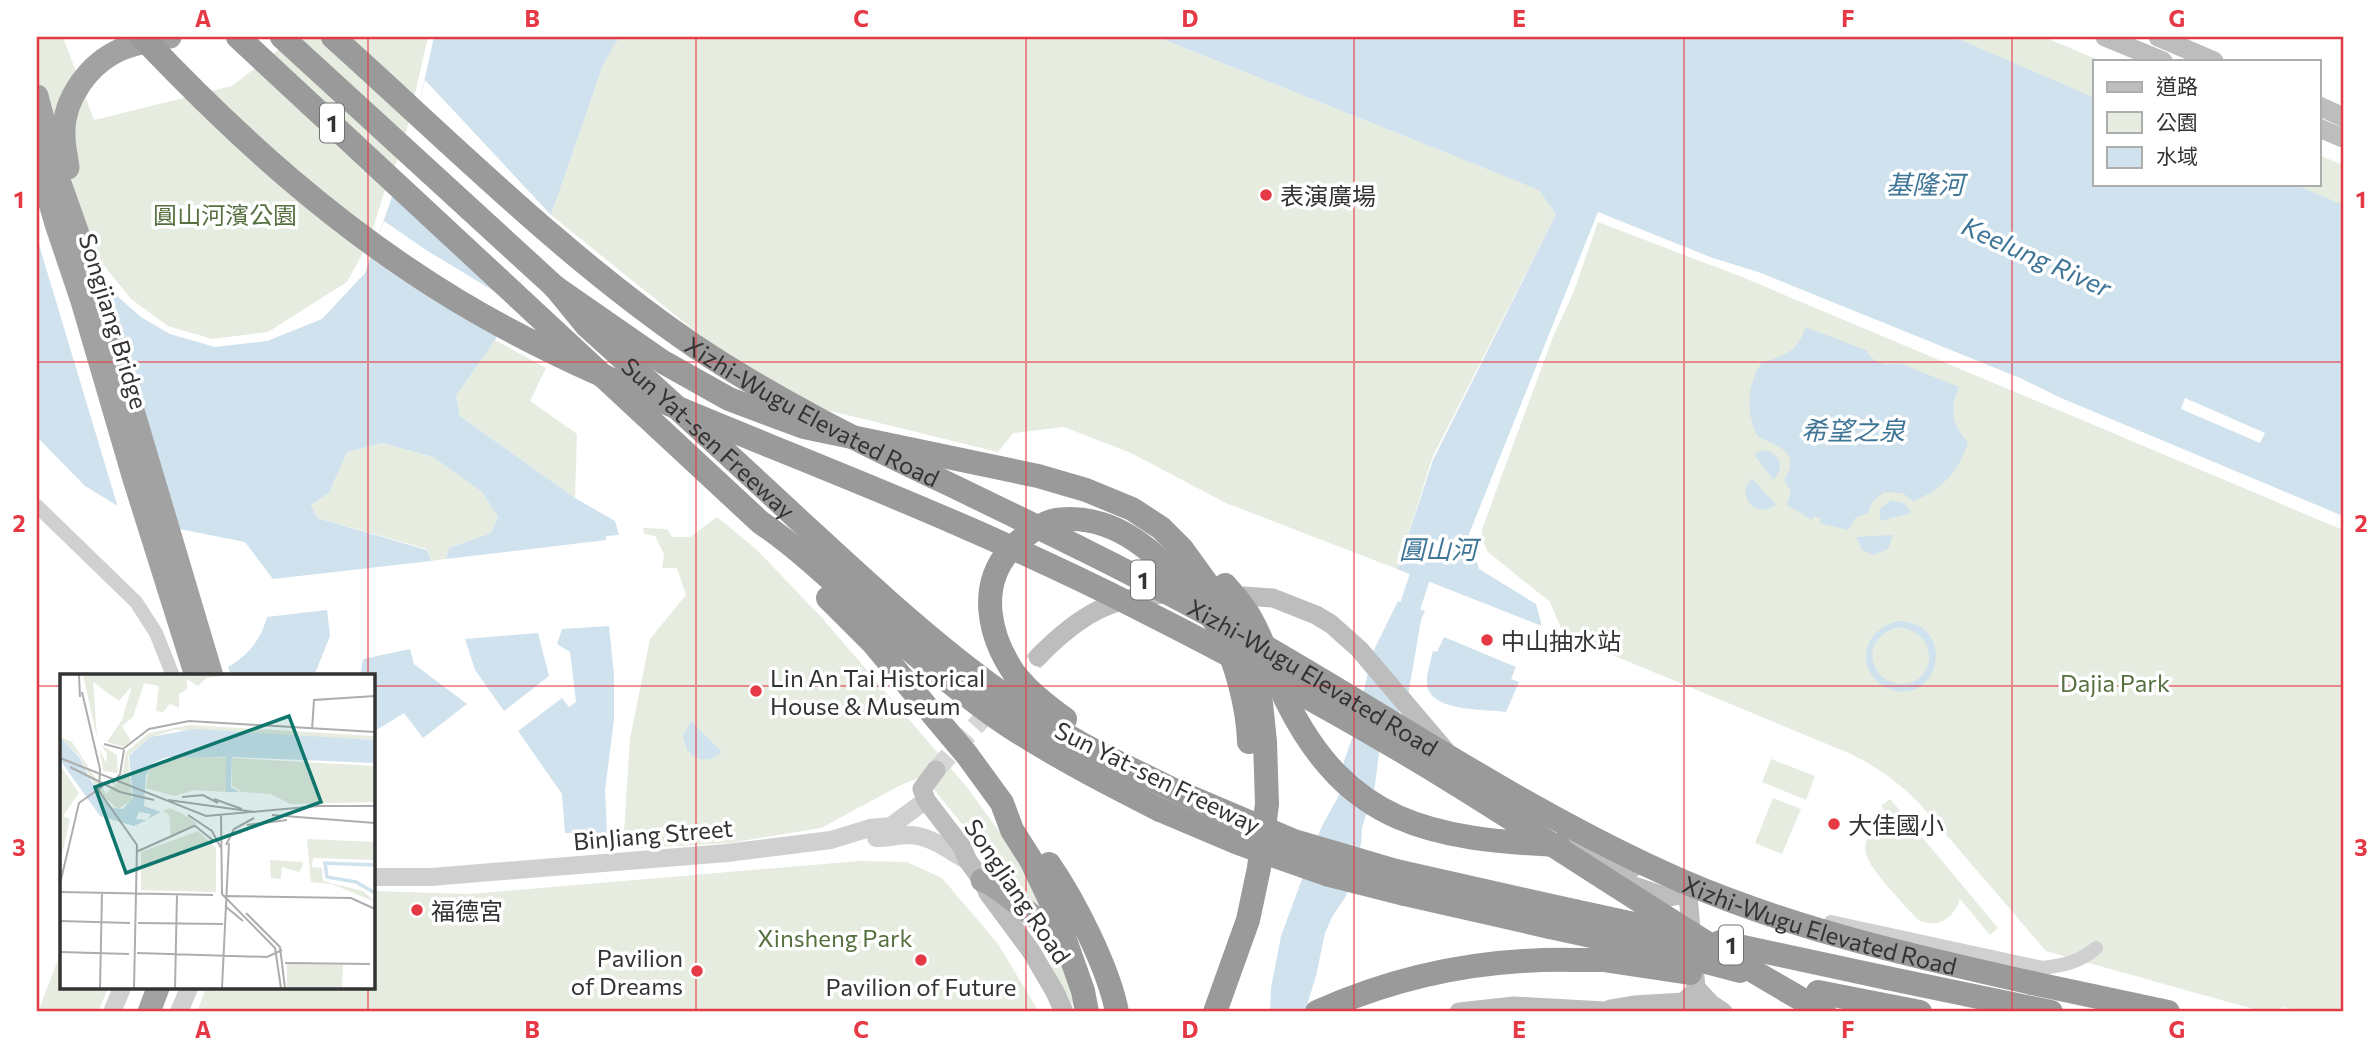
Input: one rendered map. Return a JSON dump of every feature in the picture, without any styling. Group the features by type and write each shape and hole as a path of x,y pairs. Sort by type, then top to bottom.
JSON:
{"highway":[{"path":"77,227 64,136 66,116 78,88 94,68 122,49 140,41 170,37"},
{"name":"Sun Yat-sen Freeway","path":"238,37 760,522 794,545 922,660 1013,729 1090,775 1160,810 1238,843 1326,874 1401,883 1574,911 2051,1012"},
{"name":"Sun Yat-sen Freeway","path":"282,37 555,287 586,325 886,600 956,659 1031,713 1087,748 1176,791 1401,883 1550,927 1684,956 1821,1002 1920,1012"},
{"name":"Xizhi-Wugu Elevated Road","path":"333,37 507,195 602,276 693,345 782,400 883,453 1174,595 1273,650 1587,835 1683,881 1799,925 1889,951 2168,1012"},
{"name":"Xizhi-Wugu Elevated Road","path":"140,41 258,153 313,201 399,263 458,301 524,338 613,381 937,514 1100,589 1234,657 1388,743 1702,939 1821,1002"},
{"path":"37,96 60,183 77,227"},
{"name":"Songjiang Bridge","path":"37,154 82,301 144,477"},
{"name":"Songjiang Bridge","path":"77,227 144,477"},
{"path":"555,287 663,362 729,399 804,427 1038,476 1086,490 1132,509 1161,528 1182,549 1247,645 1261,703 1265,742 1267,804 1259,868 1248,920 1215,1012"},
{"path":"144,477 162,603 183,674"},
{"path":"144,477 195,674"},
{"path":"144,477 211,674"},
{"path":"1125,766 1046,705 1016,674 997,643 989,612 991,585 1000,562 1021,537 1055,520 1087,521 1113,527 1141,543 1172,572 1219,628 1232,661 1249,734 1251,797 1243,867 1233,917 1199,1012"},
{"path":"760,522 781,552 873,643 967,755 1002,803 1012,830 1031,860 1053,906 1083,991 1093,1007"},
{"path":"1182,549 1216,572 1248,614 1286,701 1308,739 1327,766 1351,789 1392,815 1459,836 1565,845"},
{"path":"1459,836 1479,823 1483,817 1485,811 1481,791"},
{"path":"1002,803 1014,812 1056,874 1088,934 1117,1012"},
{"path":"982,880 994,884 1008,898 1039,920"},
{"path":"1326,1008 1429,974 1485,963 1536,959 1603,960 1821,1002"},
{"path":"135,1012 143,990"},
{"path":"149,1012 157,990"},
{"path":"166,1012 173,990"}],"main road":[{"path":"2105,37 2161,60"},
{"path":"2158,37 2212,60"},
{"path":"2320,106 2343,117"},
{"path":"2320,128 2343,138"},
{"path":"1249,602 1273,598 1331,624 1359,649 1416,714 1452,762 1531,844 1561,860 1667,897 1688,894"},
{"path":"1041,663 1109,616 1179,600"},
{"path":"1447,752 1457,757 1534,824 1565,845 1669,880 1688,894 1697,1000 1703,1012"},
{"path":"926,800 922,789 940,774"},
{"name":"SongJiang Road","path":"926,800 962,847 988,893 1031,951 1064,1012"},
{"path":"1459,1012 1514,1006 1614,1011 1634,1005 1684,1002 1697,989"},
{"path":"1697,989 1723,1012"}],"street":[{"path":"37,506 136,602 156,633 172,674"},
{"name":"BinJiang Street","path":"374,877 417,878 727,853 831,841 870,828 891,825 926,800"},
{"name":"SongJiang Road","path":"831,841 920,836 938,843 968,861"},
{"path":"1688,894 1732,900 2043,968 2084,959 2096,948"},
{"path":"113,1012 121,990"},
{"path":"179,1012 188,990"}],"green space":[{"name":"圓山河濱公園","path":"37,37 63,37 94,120 232,86 295,37 428,37 403,146 368,244 347,282 268,332 212,339 168,326 131,299 43,190 37,167"},
{"path":"621,37 1157,37 1540,190 1556,214 1433,456 1397,569 1226,503 1131,453 1064,427 1013,433 998,452 818,408 742,369 551,215 602,68"},
{"path":"1927,37 2044,37 2099,60 2093,60 2093,108"},
{"path":"2320,155 2343,165 2343,216 2273,186 2320,186"},
{"name":"Dajia Park","path":"1598,222 1742,277 2343,530 2343,1012 2302,1012 2282,1007 2279,1012 2264,1012 2046,951 1919,803 1878,770 1851,754 1564,635 1550,602 1488,552 1482,529"},
{"path":"495,340 546,368 530,401 577,434 575,498 460,416 456,396"},
{"path":"382,443 433,457 482,492 498,517 491,533 449,548 446,559 431,561 427,549 317,518 311,505 329,493 347,452"},
{"path":"717,517 756,549 823,619 966,786 1012,849 1053,930 1077,1006 1066,1001 1025,902 923,776 821,828 729,843 623,849 630,739 650,639 686,595 677,568 662,568 664,554 655,536 644,534 643,528 667,529 672,537 690,537"},
{"path":"1771,759 1815,776 1806,800 1762,782"},
{"path":"1773,798 1801,809 1782,854 1755,843"},
{"path":"1890,799 1998,928 1990,935 1960,899 1953,912 1943,921 1931,923 1917,919 1876,872 1865,850 1867,838 1880,825 1892,821 1881,806"},
{"name":"Xinsheng Park","path":"860,861 907,862 942,878 998,944 1039,1012 197,1012 205,990 374,990 374,891 469,894"},
{"path":"60,955 60,990 107,990 98,1012 38,1012"}],"water":[{"path":"434,37 621,37 602,68 551,215 495,340 456,396 460,416 575,498 615,521 619,535 606,536 606,540 446,559 449,548 491,533 498,517 482,492 433,457 382,443 347,452 329,493 311,505 317,518 427,550 431,561 273,579 245,542 144,522 85,486 37,437 37,185 76,247 117,296 141,317 170,334 215,347 267,341 322,319 365,273 410,146"},
{"name":"基隆河","path":"1157,37 1954,37 2093,97 2093,186 2299,186 2343,205 2343,516 2061,398 2020,378 1761,273 1710,257 1598,212 1469,534 1479,569 1536,604 1542,626 1397,569 1433,460 1556,214 1539,190"},
{"name":"希望之泉","path":"1805,327 1866,350 1880,363 1899,363 1959,387 1953,409 1955,423 1968,442 1960,462 1941,485 1913,501 1903,493 1884,492 1872,502 1868,513 1856,517 1848,530 1820,523 1821,519 1814,516 1812,520 1787,505 1791,492 1784,480 1789,470 1789,456 1780,447 1758,437 1751,418 1750,399 1753,380 1762,362 1790,352 1799,342"},
{"path":"1765,450 1778,458 1780,467 1773,480 1754,454"},
{"path":"1752,478 1776,505 1760,509 1751,505 1745,490"},
{"path":"1891,500 1904,503 1911,513 1880,521 1880,509"},
{"path":"1893,535 1888,549 1874,555 1862,550 1856,537"},
{"name":"圓山河","path":"1398,601 1425,611 1421,620 1408,696 1380,745 1375,785 1346,896 1325,933 1308,1002 1308,1012 1270,1012 1271,988 1281,936 1321,828 1339,795 1344,761 1355,730 1372,654"},
{"path":"327,610 330,636 315,674 230,674 228,667 253,646 267,617"},
{"path":"1898,621 1917,625 1929,634 1935,647 1936,661 1931,675 1922,685 1909,691 1892,690 1883,686 1873,677 1867,665 1867,648 1870,641 1889,624","holes":["1899,627 1914,631 1928,650 1926,671 1919,679 1908,683 1895,683 1880,675 1872,653 1877,641 1886,632"]},
{"path":"609,626 614,675 614,720 605,790 607,833 565,833 562,794 518,731 562,698 569,707 576,702 570,652 557,644 562,629"},
{"path":"538,633 549,676 504,711 475,670 465,639"},
{"path":"1444,637 1516,667 1511,679 1519,682 1506,712 1447,704 1430,693 1427,676 1433,651 1437,652"},
{"path":"410,649 414,664 467,704 423,738 404,713 375,731 374,674 360,674 363,659"},
{"path":"691,721 722,752 718,756 704,760 687,750 683,735"}],"pier":[{"path":"425,80 551,215 547,224 418,111"},
{"path":"417,115 545,229 513,298 395,188 410,146"},
{"path":"37,182 143,526 119,511 37,238"},
{"path":"384,221 512,302 502,323 375,245"},
{"path":"2185,398 2265,433 2260,443 2181,409"}],"waterway":[{"name":"圓山河","path":"1402,631 1428,552"}],"tunnel":[{"path":"936,770 1038,657"}],"place":[{"name":"表演廣場","path":"1266,195"},
{"name":"中山抽水站","path":"1487,640"},
{"name":"Lin An Tai Historical House & Museum","path":"756,691"},
{"name":"大佳國小","path":"1834,824"},
{"name":"福德宮","path":"417,910"},
{"name":"Pavilion of Future","path":"921,960"},
{"name":"Pavilion of Dreams","path":"697,971"}],"water label":[{"name":"Keelung River","path":"2037,256"}]}
